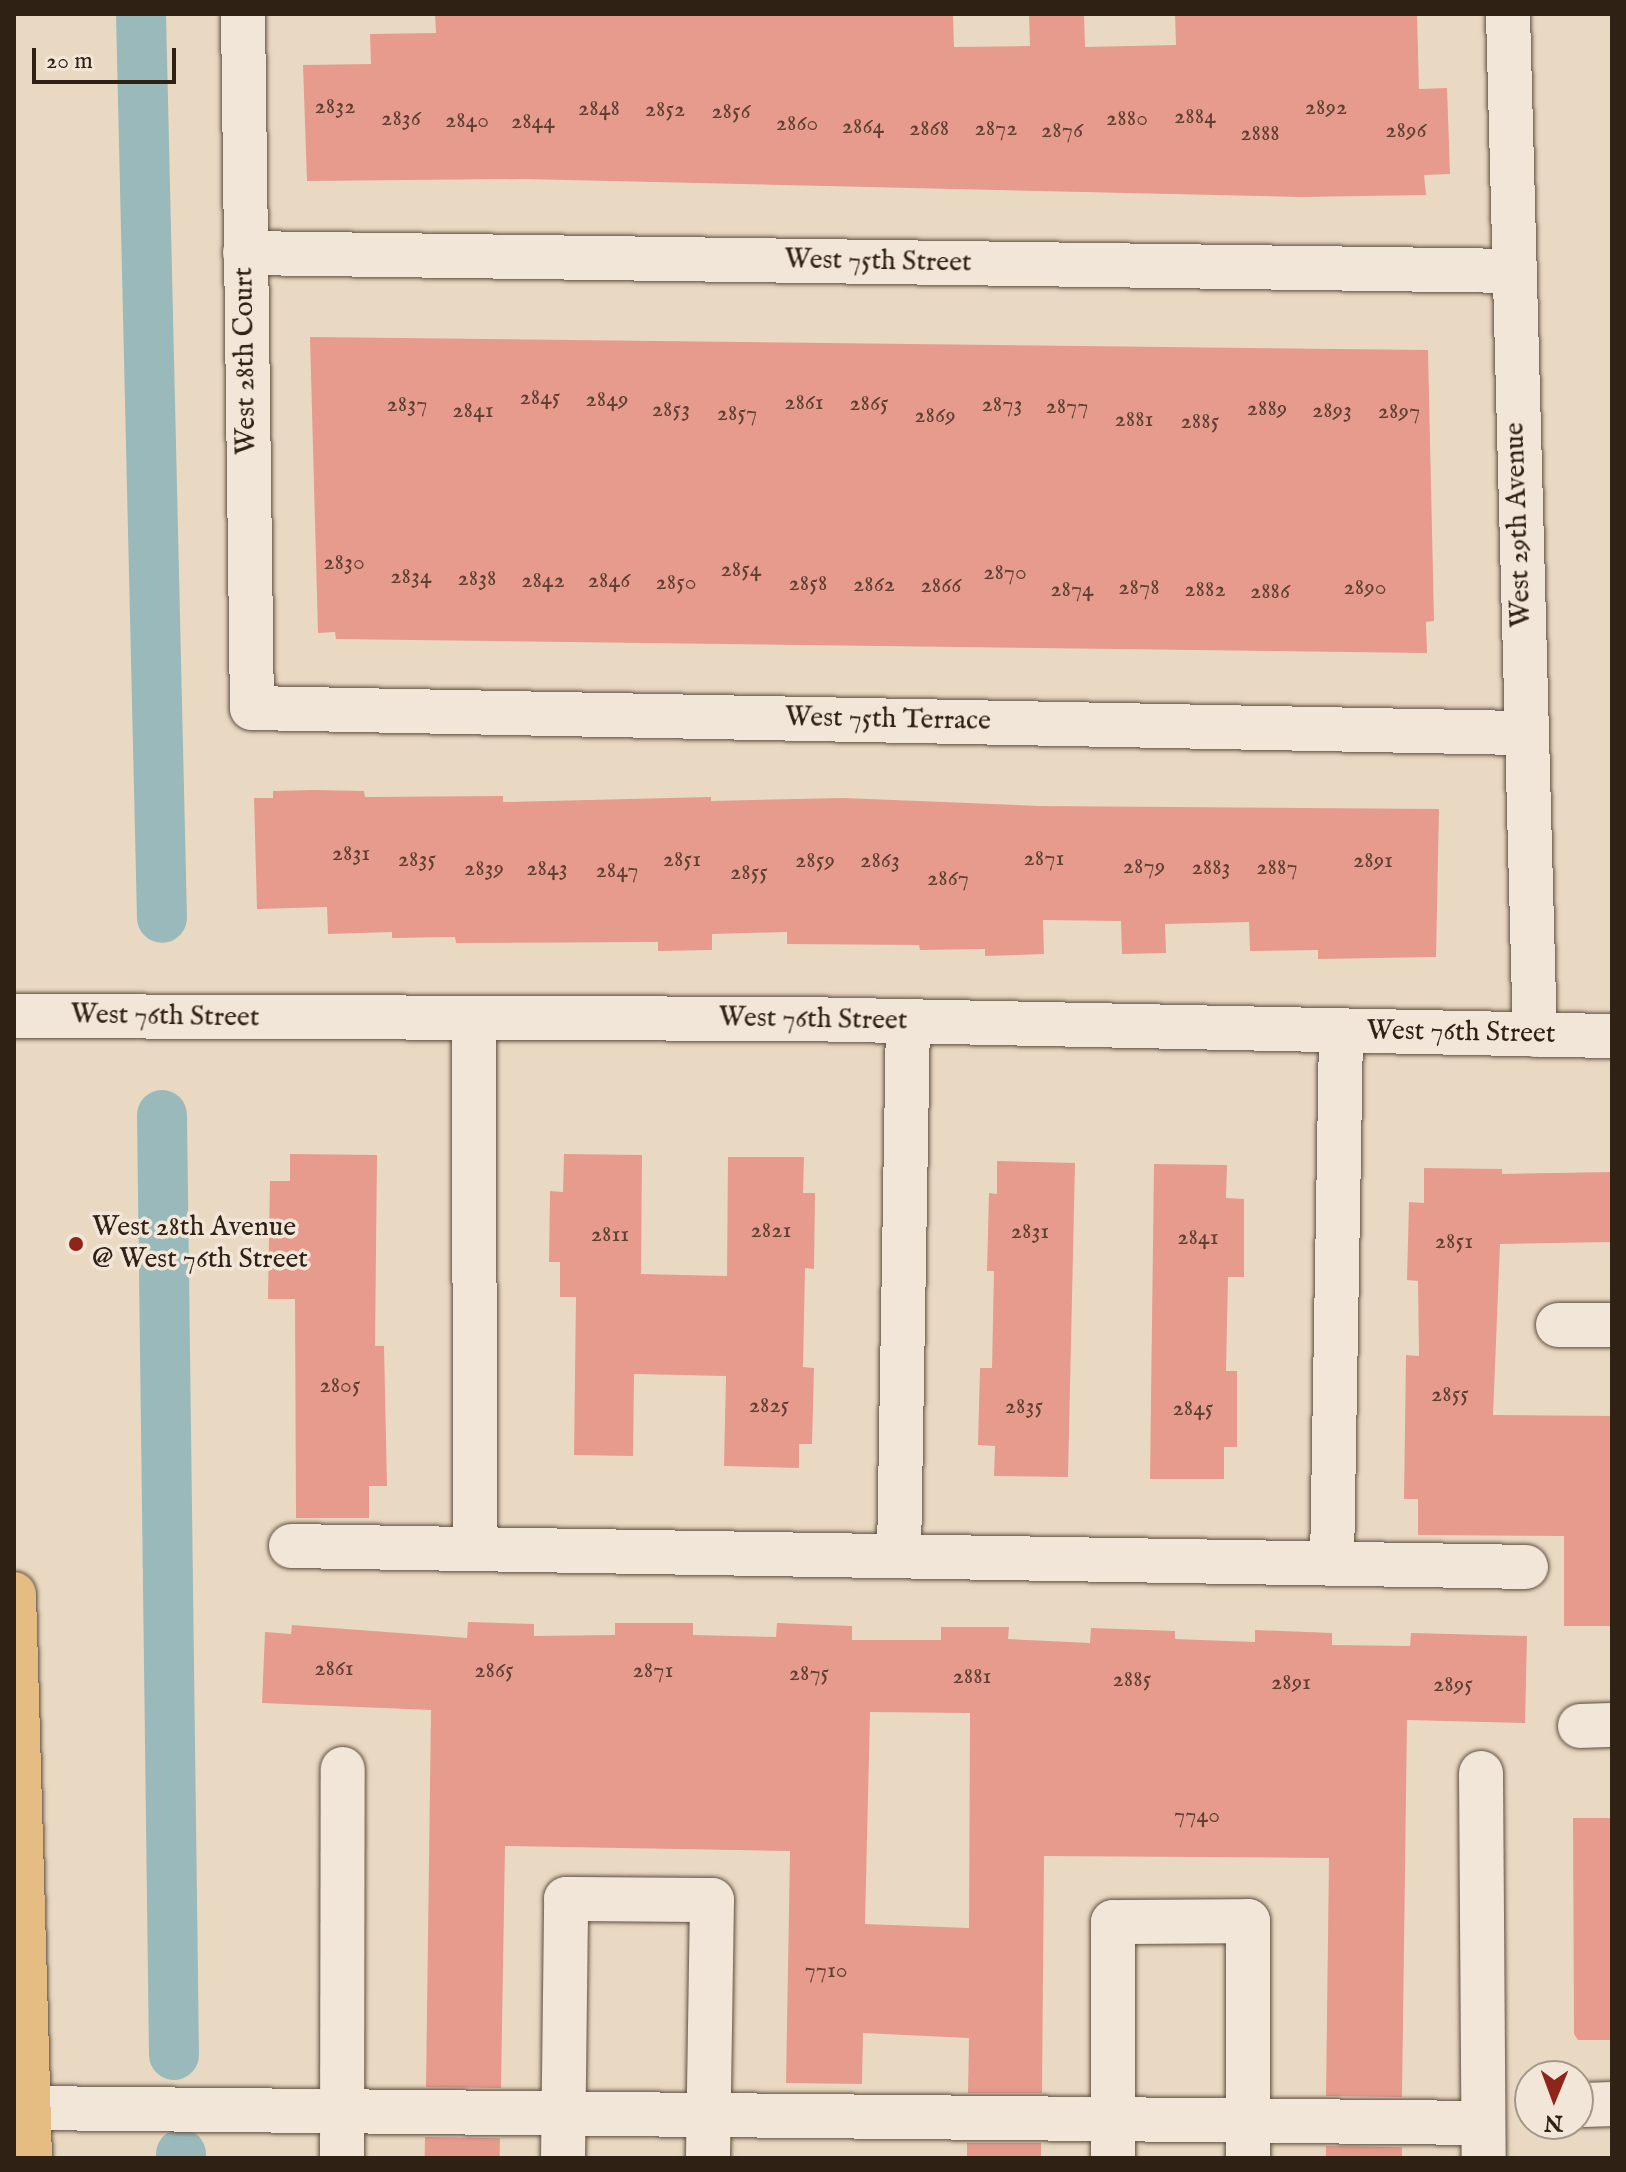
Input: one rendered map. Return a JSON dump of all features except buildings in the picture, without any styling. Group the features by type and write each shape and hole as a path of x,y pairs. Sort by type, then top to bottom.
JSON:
{"main road":[{"path":"14,1594 18,1889 30,2158"}],"street":[{"name":"West 28th Court","path":"243,14 252,708"},
{"name":"West 29th Avenue","path":"1508,14 1524,733 1535,1035"},
{"name":"West 75th Street","path":"245,253 1512,271"},
{"name":"West 75th Terrace","path":"252,708 1524,733"},
{"name":"West 76th Street","path":"14,1016 908,1021 1612,1036"},
{"path":"474,1020 475,1549"},
{"path":"899,1556 908,1021"},
{"path":"1332,1564 1341,1030"},
{"path":"1558,1325 1612,1325"},
{"path":"291,1546 1526,1567"},
{"path":"342,2158 343,1769"},
{"path":"28,2108 709,2115 1113,2139 1483,2140 1481,1773"},
{"path":"563,2158 566,1899 712,1900 708,2158"},
{"path":"1113,2139 1113,1922 1248,1921 1248,2139"}],"waterway":[{"path":"141,14 162,918"},
{"path":"162,1115 174,2055"}],"place":[{"name":"West 28th Avenue @ West 76th Street","path":"76,1244"}]}
